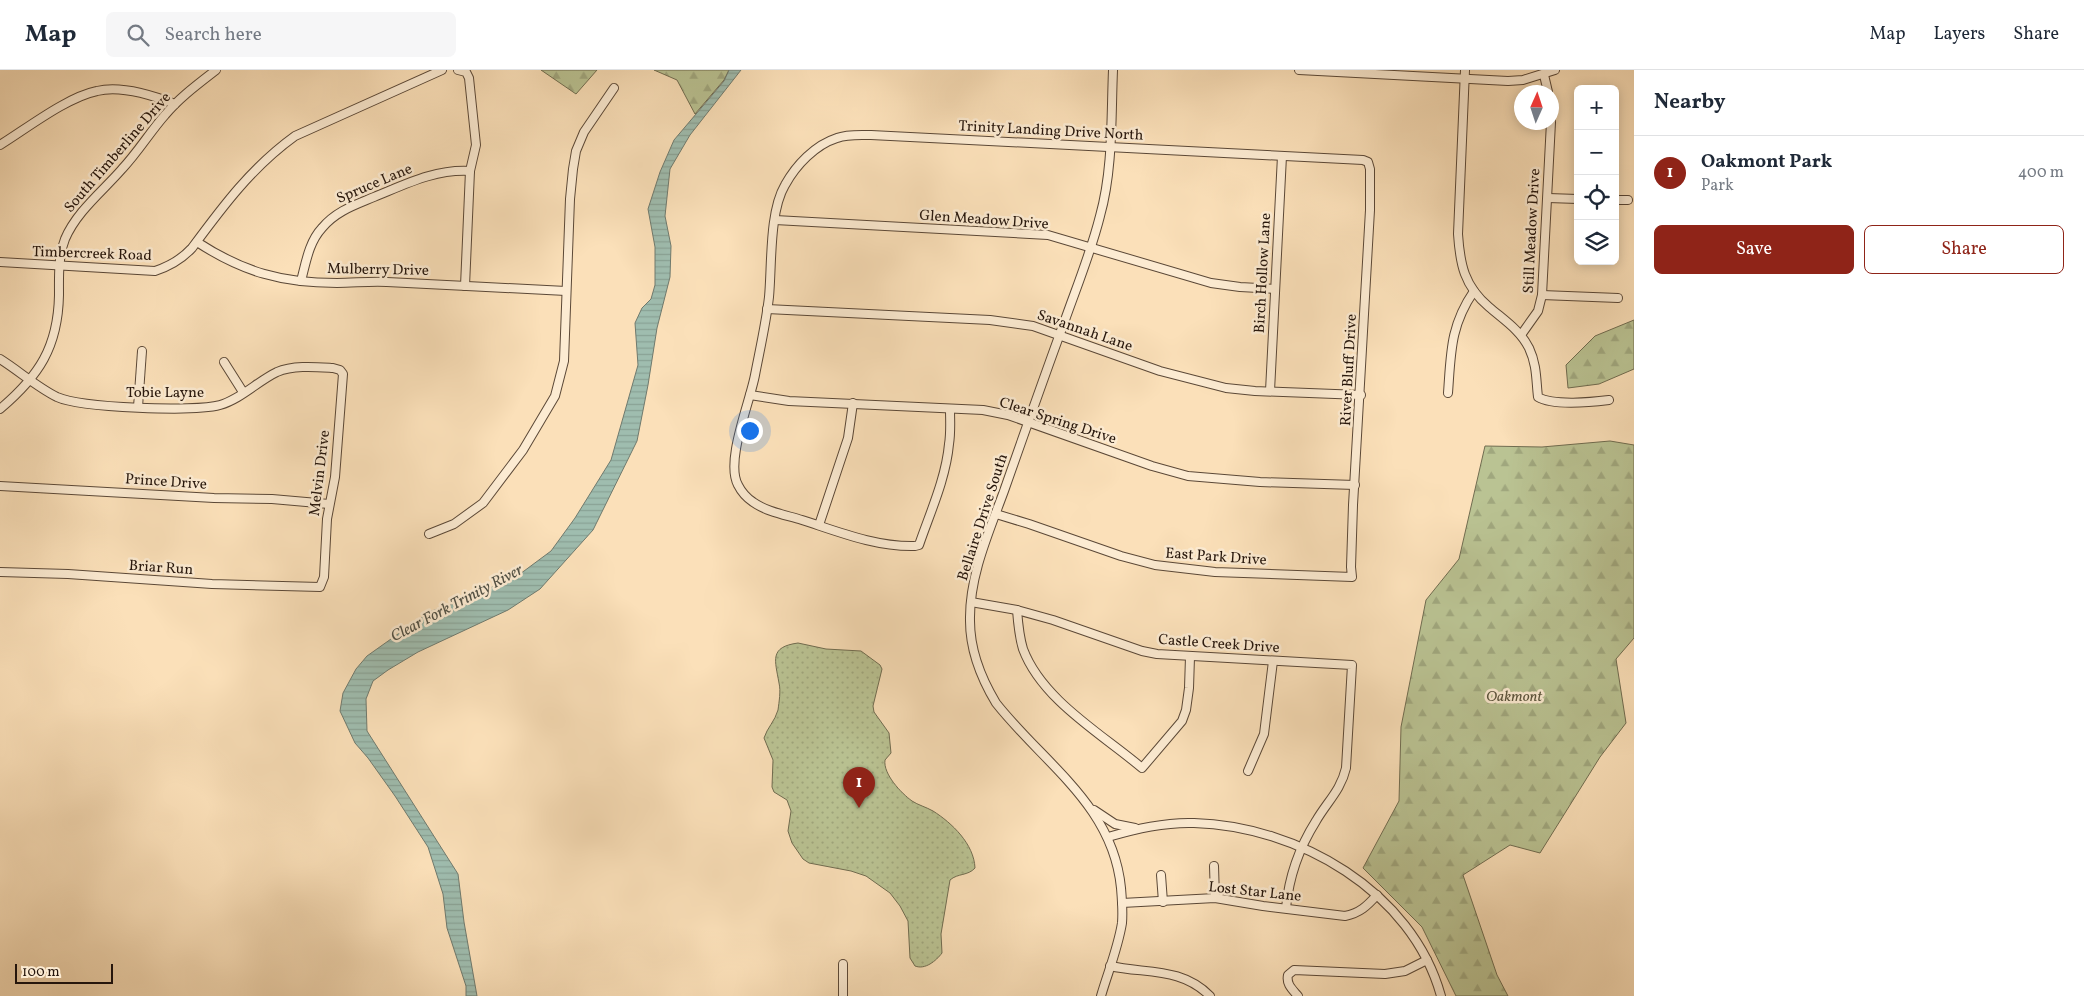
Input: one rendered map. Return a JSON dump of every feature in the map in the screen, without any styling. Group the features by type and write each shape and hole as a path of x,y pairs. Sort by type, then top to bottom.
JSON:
{"street":[{"name":"South Timberline Drive","path":"0,408 30,380 44,362 54,334 59,310 60,266 64,241 70,228 91,201 140,149 175,104 216,70"},
{"name":"Timbercreek Road","path":"0,262 155,271 169,266 183,258 240,185 280,147 295,136 442,70"},
{"path":"458,70 467,74 471,89 476,145 470,171 465,286"},
{"name":"Bellaire Drive South","path":"1101,996 1122,924 1122,904 1117,863 1108,837 1090,808 1059,771 1001,710 986,686 972,643 970,622 975,576 1101,215 1109,146 1113,70"},
{"path":"1298,70 1371,72 1464,79 1523,80 1555,70"},
{"path":"1464,70 1458,234 1461,266 1474,291 1521,335 1534,361 1538,378 1538,397 1549,401 1610,400"},
{"path":"1544,74 1546,85"},
{"path":"429,534 454,524 483,503 523,450 555,396 562,376 564,362 570,198 576,151 584,132 614,88"},
{"path":"0,145 65,105 96,91 109,89 130,92 175,104"},
{"name":"Still Meadow Drive","path":"1521,335 1538,311 1542,295 1550,130"},
{"name":"Trinity Landing Drive North","path":"819,525 766,509 746,496 737,485 734,455 750,396 767,309 775,220 779,197 794,170 812,152 828,142 847,136 871,135 1363,160 1370,165"},
{"name":"Birch Hollow Lane","path":"1270,391 1282,156"},
{"name":"River Bluff Drive","path":"1352,577 1370,165"},
{"name":"Spruce Lane","path":"301,281 311,245 321,228 333,216 409,182 443,172 470,171"},
{"path":"1548,198 1574,199"},
{"path":"1619,200 1628,200"},
{"name":"Glen Meadow Drive","path":"775,220 1048,235 1211,283 1275,289"},
{"name":"Mulberry Drive","path":"197,242 218,256 243,268 270,276 301,281 337,283 372,281 566,291"},
{"path":"1448,393 1451,350 1457,320 1474,291"},
{"path":"1542,295 1618,298"},
{"name":"Savannah Lane","path":"767,309 990,320 1034,326 1180,377 1226,388 1361,395"},
{"path":"138,407 142,351"},
{"name":"Tobie Layne","path":"0,359 30,380 66,400 94,405 138,407 202,408 220,405 278,372 290,368 333,368"},
{"path":"224,362 243,392"},
{"name":"Melvin Drive","path":"320,587 324,577 329,504 338,443 343,374 340,370 333,368"},
{"name":"Clear Spring Drive","path":"750,396 789,400 983,410 1008,416 1152,466 1188,476 1260,482 1355,485"},
{"path":"853,403 848,438 819,525 858,539 913,547 919,545 947,458 950,443 950,409"},
{"name":"Prince Drive","path":"0,486 214,498 272,499 329,504"},
{"name":"East Park Drive","path":"996,514 1121,556 1155,565 1215,572 1352,577"},
{"name":"Briar Run","path":"0,572 68,574 212,584 320,587"},
{"name":"Castle Creek Drive","path":"971,602 1017,610 1142,651 1190,657 1352,665 1346,768 1343,781 1338,792 1317,819 1300,848"},
{"path":"1017,610 1024,650 1045,685 1068,709 1142,768 1182,721 1186,710 1189,688 1190,657"},
{"path":"1248,771 1264,734 1273,660"},
{"path":"1090,808 1115,824 1140,828"},
{"path":"1108,837 1140,828 1192,823 1210,824 1260,833 1300,848 1342,868 1377,895 1405,927 1436,977 1440,996"},
{"path":"1286,908 1288,886 1300,848"},
{"path":"1214,866 1215,898"},
{"path":"1162,875 1163,902"},
{"name":"Lost Star Lane","path":"1122,904 1215,898 1345,916 1355,914 1364,909 1377,895"},
{"path":"1298,996 1290,987 1287,979 1288,974 1294,970 1385,974 1405,971 1426,960"},
{"path":"843,964 843,996"},
{"path":"1110,966 1130,971 1178,976 1198,986 1210,996"}],"green space":[{"path":"541,70 597,70 576,94"},
{"path":"654,70 729,70 724,80 695,114 677,80"},
{"path":"1634,320 1634,369 1599,384 1568,388 1566,365 1595,336"},
{"name":"Oakmont","path":"1610,441 1634,445 1634,638 1616,659 1626,723 1600,757 1540,853 1510,845 1463,875 1497,975 1508,996 1456,996 1422,927 1363,868 1399,801 1401,727 1426,600 1459,559 1485,446 1542,447"},
{"path":"798,643 826,649 861,651 880,665 882,669 873,706 874,712 889,733 891,753 885,760 887,771 894,783 908,798 933,811 947,822 961,835 971,851 975,868 950,880 941,934 942,953 937,959 926,966 915,966 910,958 908,921 890,893 866,876 851,871 809,863 803,859 792,843 788,831 791,811 787,800 774,792 772,787 773,760 764,738 778,710 780,689 776,656 782,648"}],"shaded area":[{"path":"729,70 741,70 690,135 670,169 665,216 671,246 670,277 657,328 637,441 593,530 540,589 508,610 418,652 388,670 373,681 366,699 367,731 458,874 477,996 466,996 466,986 447,928 443,894 428,847 395,796 355,743 340,711 343,693 356,669 367,656 429,612 468,598 520,574 551,551 575,518 611,460 638,365 635,323 642,308 651,299 655,285 655,247 648,209 660,172 674,140 724,81"}],"place":[{"name":"Oakmont Park","path":"859,808"}],"water label":[{"name":"Clear Fork Trinity River","path":"456,602"}]}
